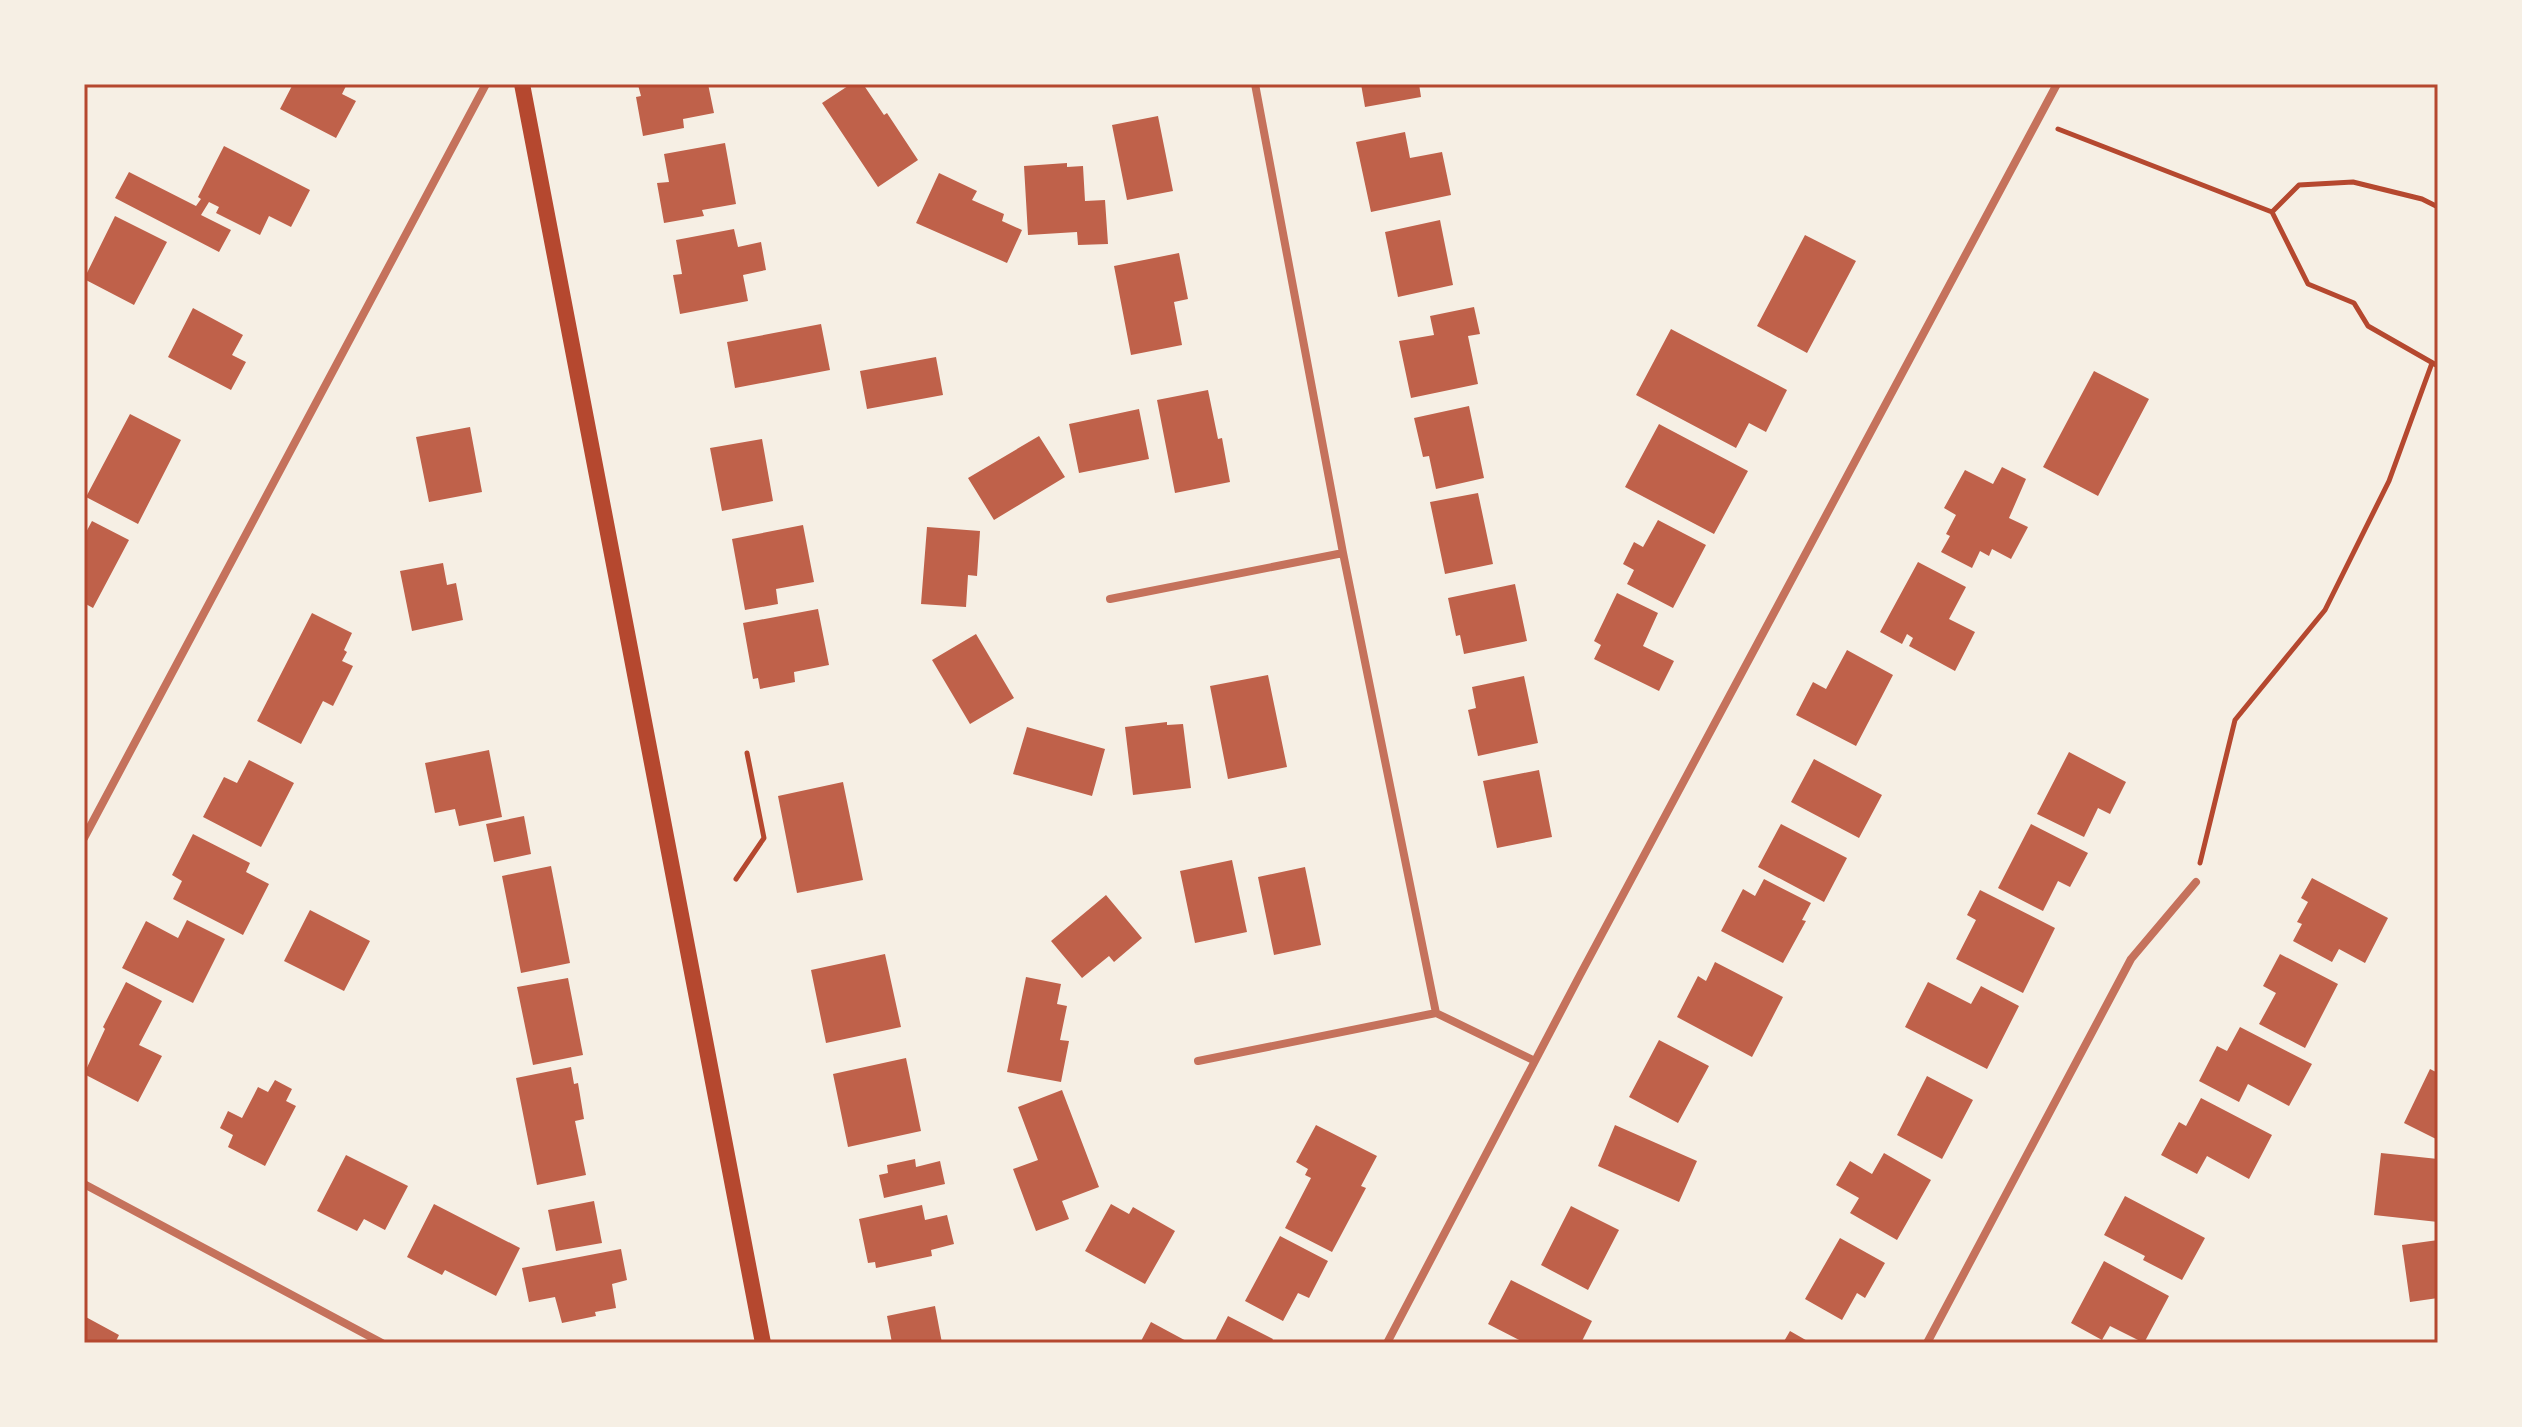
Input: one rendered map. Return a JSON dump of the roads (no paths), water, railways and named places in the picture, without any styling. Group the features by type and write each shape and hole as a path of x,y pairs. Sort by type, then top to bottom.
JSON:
{"main road":[{"path":"522,84 763,1343"}],"street":[{"path":"84,838 486,84"},
{"path":"1255,84 1343,553 1436,1013"},
{"path":"1387,1343 2057,84"},
{"path":"1110,599 1343,553"},
{"path":"1927,1343 2131,959 2196,882"},
{"path":"1198,1061 1436,1013 1535,1061"},
{"path":"84,1184 382,1343"}]}
